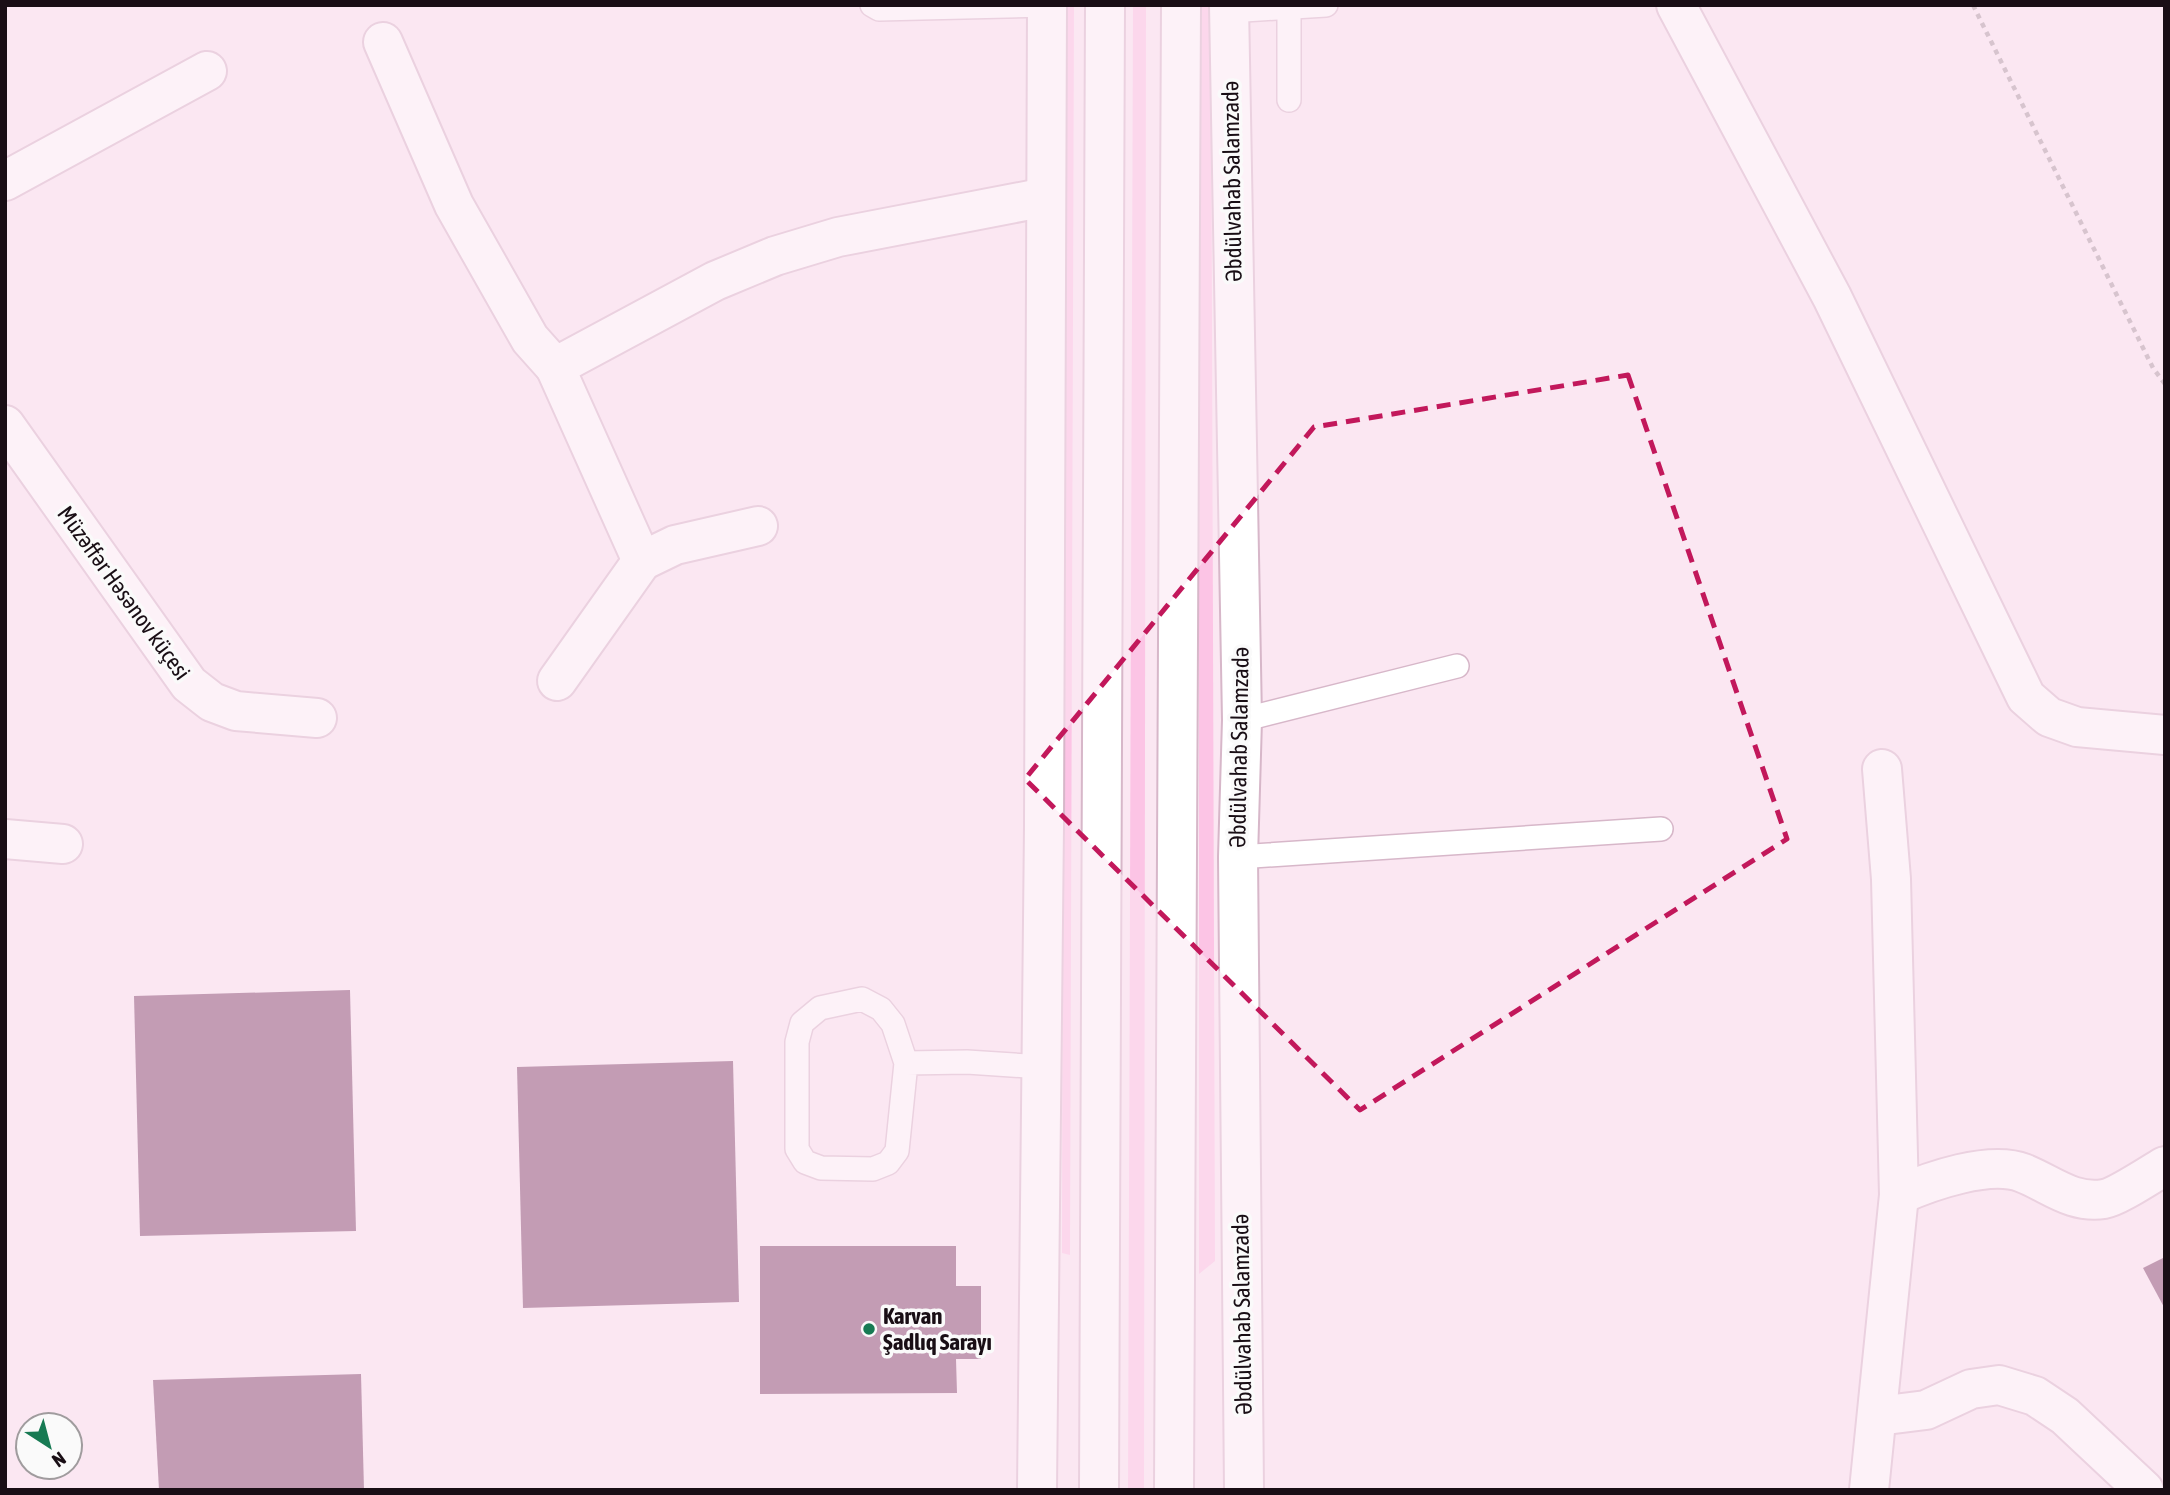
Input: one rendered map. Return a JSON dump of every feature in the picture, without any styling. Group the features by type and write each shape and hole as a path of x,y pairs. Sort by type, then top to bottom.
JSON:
{"main road":[{"path":"1037,1490 1042,1067 1047,5"},
{"path":"1099,1490 1105,5"},
{"path":"1174,1490 1181,5"},
{"path":"1676,5 1832,297 2026,696 2049,717 2077,727 2165,735"},
{"name":"Əbdülvahab Salamzadə","path":"1230,8 1242,720 1238,857 1244,1490"},
{"path":"383,42 454,205 530,339 555,367 642,561"},
{"path":"5,181 207,71"},
{"path":"555,367 715,281 775,256 838,237 1046,197"},
{"name":"Müzəffər Həsənov küçesi","path":"5,425 189,684 212,702 236,710 317,718"},
{"path":"557,681 642,561 675,545 758,526"},
{"path":"1869,1490 1899,1195 1891,880 1882,769"},
{"path":"5,839 63,844"},
{"path":"1899,1195 1950,1175 2004,1170 2021,1172 2071,1197 2106,1199 2165,1166"},
{"path":"1878,1416 1926,1410 1971,1389 1999,1385 2035,1396 2065,1416 2144,1490"}],"lane":[{"path":"872,5 879,9 1047,5"},
{"path":"1230,8 1326,5"},
{"path":"1289,7 1289,100"},
{"path":"1242,720 1457,666"},
{"path":"1238,857 1661,829"},
{"path":"862,999 881,1009 893,1024 906,1063 897,1152 888,1163 873,1170 821,1168 804,1162 797,1149 797,1042 802,1023 820,1008 862,999"},
{"path":"906,1063 967,1062 1042,1067"}],"path":[{"path":"1973,5 2153,368 2165,384"}],"highlighted area":[{"path":"1628,375 1787,839 1360,1110 1025,779 1314,427"}],"shaded area":[{"path":"1064,5 1074,5 1070,1255 1062,1253"},
{"path":"1133,5 1146,5 1144,1490 1128,1490"},
{"path":"1199,5 1211,5 1215,1261 1199,1274"}],"building":[{"path":"350,990 356,1231 140,1236 134,996"},
{"path":"733,1061 739,1302 523,1308 517,1067"},
{"path":"760,1246 956,1246 956,1286 981,1286 981,1359 956,1359 957,1393 760,1394"},
{"path":"2165,1257 2165,1309 2143,1268"},
{"path":"361,1374 364,1490 159,1490 153,1380"}],"place":[{"name":"Karvan Şadlıq Sarayı","path":"869,1329"}]}
